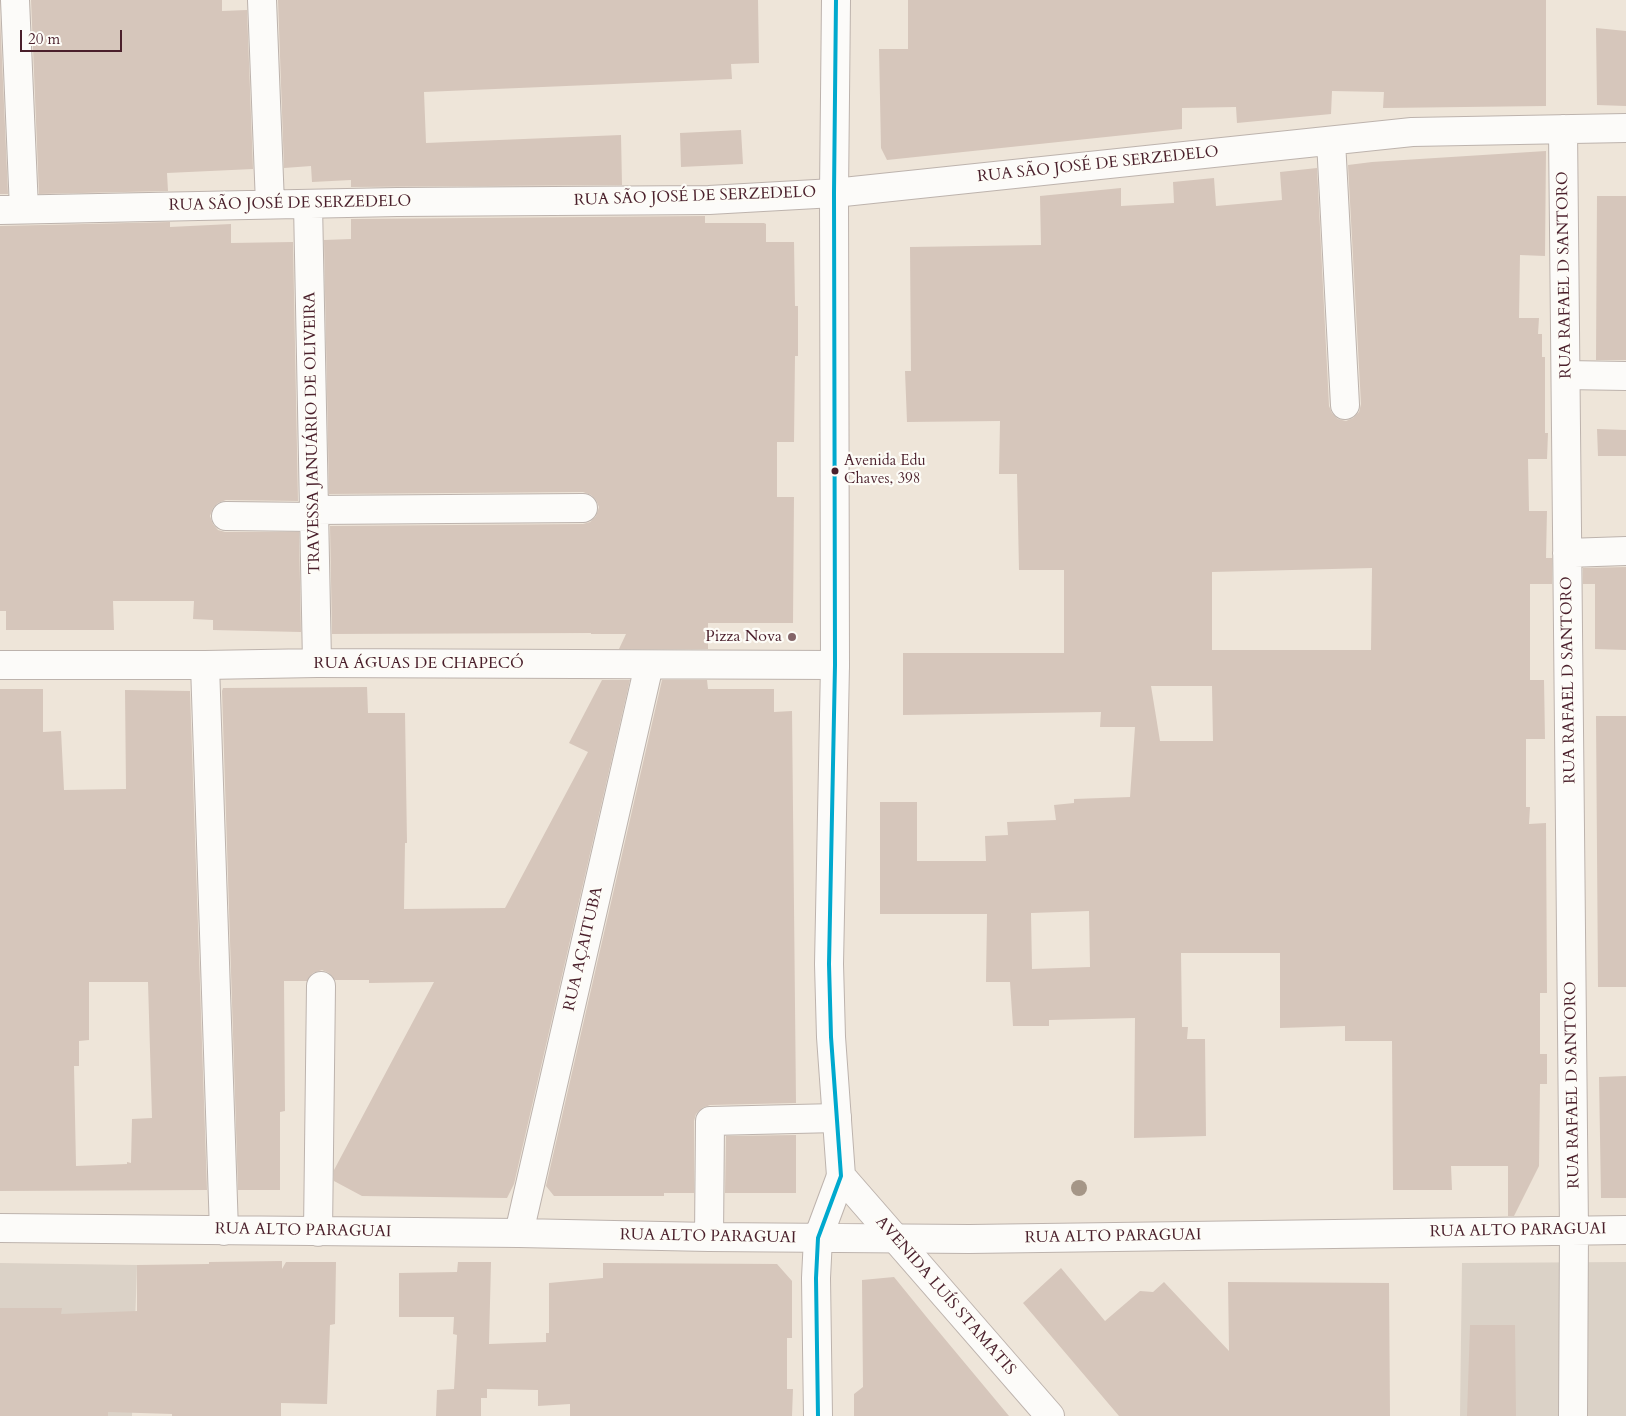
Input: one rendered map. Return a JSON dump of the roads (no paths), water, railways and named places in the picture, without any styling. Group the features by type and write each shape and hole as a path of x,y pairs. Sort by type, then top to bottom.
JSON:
{"street":[{"path":"12,210 15,0"},
{"path":"262,0 270,204"},
{"path":"818,1416 816,1278 818,1238 841,1176 831,1038 829,964 835,665 834,193 836,0"},
{"name":"RUA SÃO JOSÉ DE SERZEDELO","path":"12,210 270,204 709,200 834,193 1412,132 1626,128"},
{"name":"RUA RAFAEL D SANTORO","path":"1563,129 1574,1230 1573,1416"},
{"path":"1331,141 1345,405"},
{"name":"TRAVESSA JANUÁRIO DE OLIVEIRA","path":"308,204 317,663"},
{"path":"1566,375 1626,376"},
{"path":"226,516 583,508"},
{"path":"1567,553 1626,551"},
{"name":"RUA ÁGUAS DE CHAPECÓ","path":"0,665 317,663 835,665"},
{"path":"205,665 224,1231"},
{"name":"RUA AÇAITUBA","path":"518,1233 650,665"},
{"path":"318,1232 321,986"},
{"path":"709,1237 710,1120 837,1118"},
{"name":"AVENIDA LUÍS STAMATIS","path":"841,1176 1050,1416"},
{"name":"RUA ALTO PARAGUAI","path":"0,1228 969,1239 1626,1230"}],"place":[{"name":"Avenida Edu Chaves, 398","path":"835,471"},
{"name":"Pizza Nova","path":"792,637"}]}
